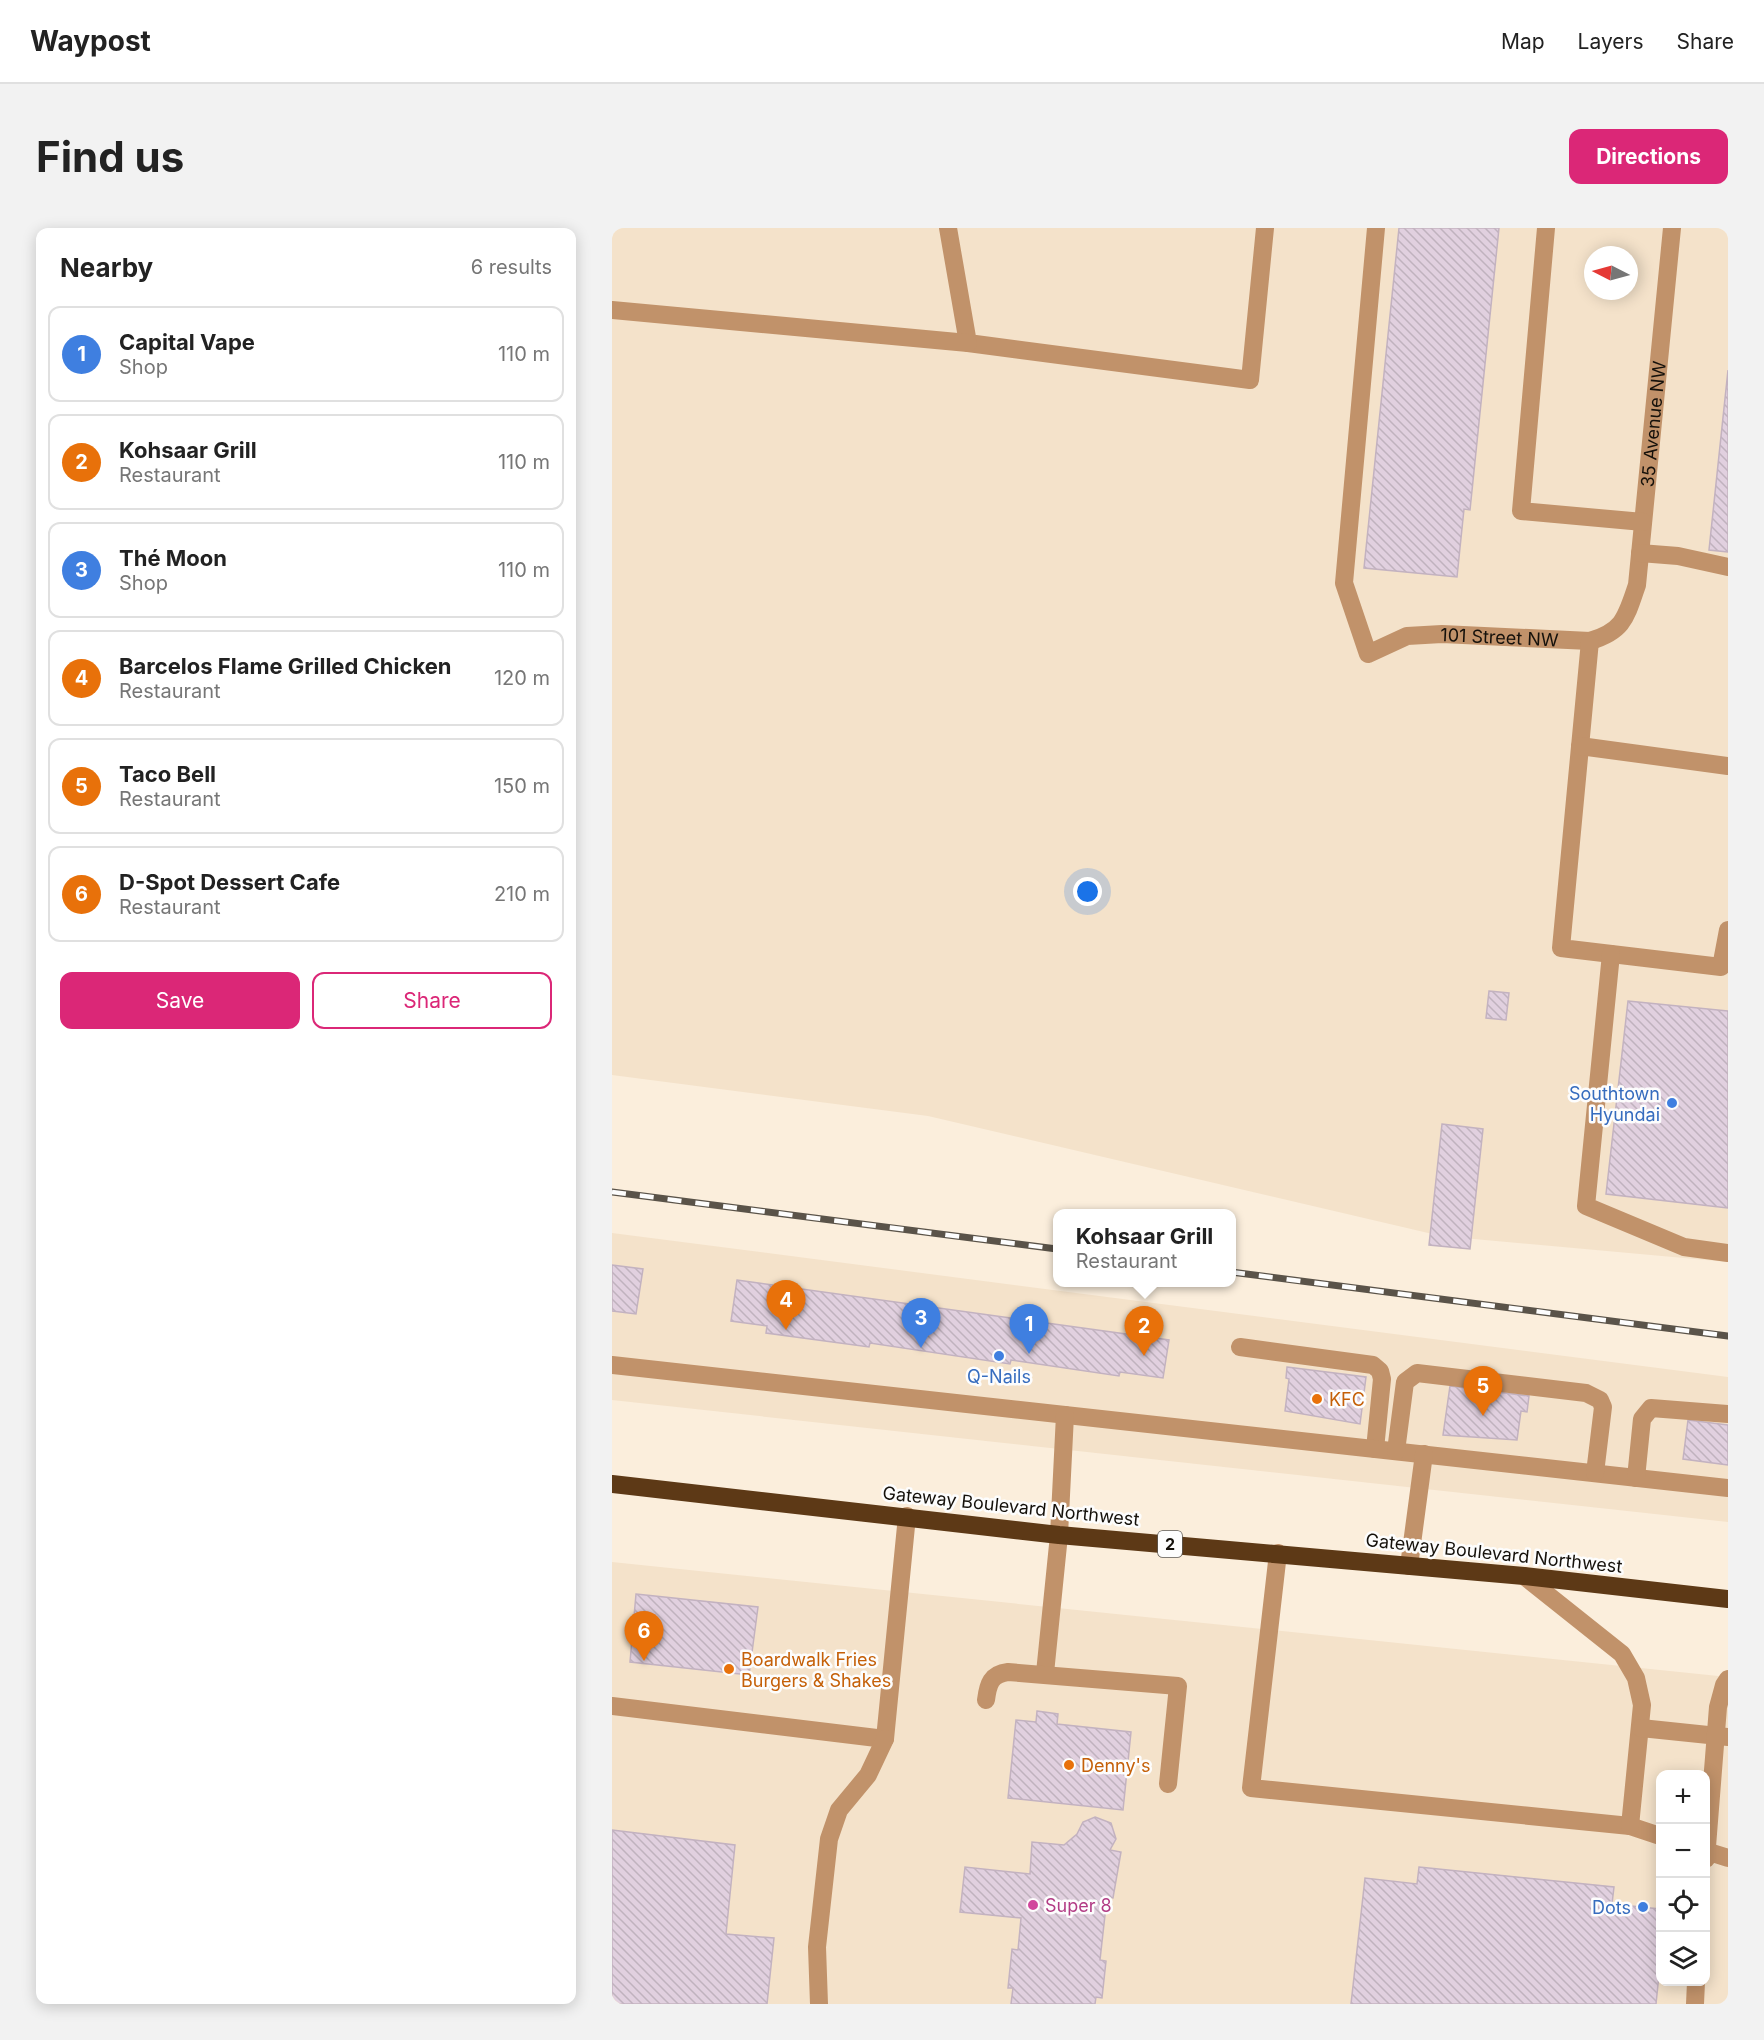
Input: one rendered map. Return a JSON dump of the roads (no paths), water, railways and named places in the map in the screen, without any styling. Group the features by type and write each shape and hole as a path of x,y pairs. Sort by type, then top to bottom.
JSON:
{"highway":[{"name":"Gateway Boulevard Northwest","path":"612,1484 1059,1535 1524,1576 1728,1599"}],"street":[{"path":"948,228 969,343"},
{"path":"612,310 969,343 1250,380 1265,228"},
{"name":"101 Street NW","path":"1376,228 1344,583 1368,654 1407,636 1590,641 1611,635 1626,618"},
{"path":"1546,228 1521,511 1643,522"},
{"name":"35 Avenue NW","path":"1626,618 1636,585 1640,553 1672,228"},
{"path":"1640,553 1678,556 1728,567"},
{"path":"1590,641 1561,948 1721,967 1728,930"},
{"path":"1580,746 1728,766"},
{"path":"1611,954 1586,1206 1684,1247 1728,1253"},
{"path":"1240,1347 1373,1365 1380,1371 1382,1379 1375,1449"},
{"path":"612,1365 1728,1488"},
{"path":"1396,1451 1405,1382 1417,1373 1586,1393 1594,1396 1603,1407 1595,1473"},
{"path":"1636,1478 1642,1419 1651,1408 1728,1414"},
{"path":"1045,1673 1059,1535 1065,1414"},
{"path":"1409,1566 1424,1454"},
{"path":"819,2004 817,1947 832,1825 839,1810 868,1775 885,1739 907,1516"},
{"path":"1278,1554 1251,1788 1630,1826 1656,1835"},
{"path":"1524,1576 1622,1654 1636,1678 1640,1691 1641,1728 1630,1826"},
{"path":"986,1700 991,1679 999,1673 1045,1673 1178,1686 1168,1784"},
{"path":"1710,1824 1721,1736 1718,1707 1728,1679"},
{"path":"612,1706 885,1739"},
{"path":"1641,1728 1721,1736"},
{"path":"1710,1852 1728,1858"},
{"path":"1695,2004 1696,1986"}],"railway":[{"path":"612,1192 1053,1248"},
{"path":"1236,1273 1728,1336"}],"place":[{"name":"Southtown Hyundai","path":"1672,1103"},
{"name":"Barcelos Flame Grilled Chicken","path":"786,1330"},
{"name":"Thé Moon","path":"921,1348"},
{"name":"Capital Vape","path":"1029,1354"},
{"name":"Q-Nails","path":"999,1356"},
{"name":"Kohsaar Grill","path":"1144,1356"},
{"name":"KFC","path":"1317,1399"},
{"name":"Taco Bell","path":"1483,1416"},
{"name":"D-Spot Dessert Cafe","path":"644,1661"},
{"name":"Boardwalk Fries Burgers & Shakes","path":"729,1669"},
{"name":"Denny's","path":"1069,1765"},
{"name":"Super 8","path":"1033,1905"},
{"name":"Dots","path":"1643,1907"}]}
